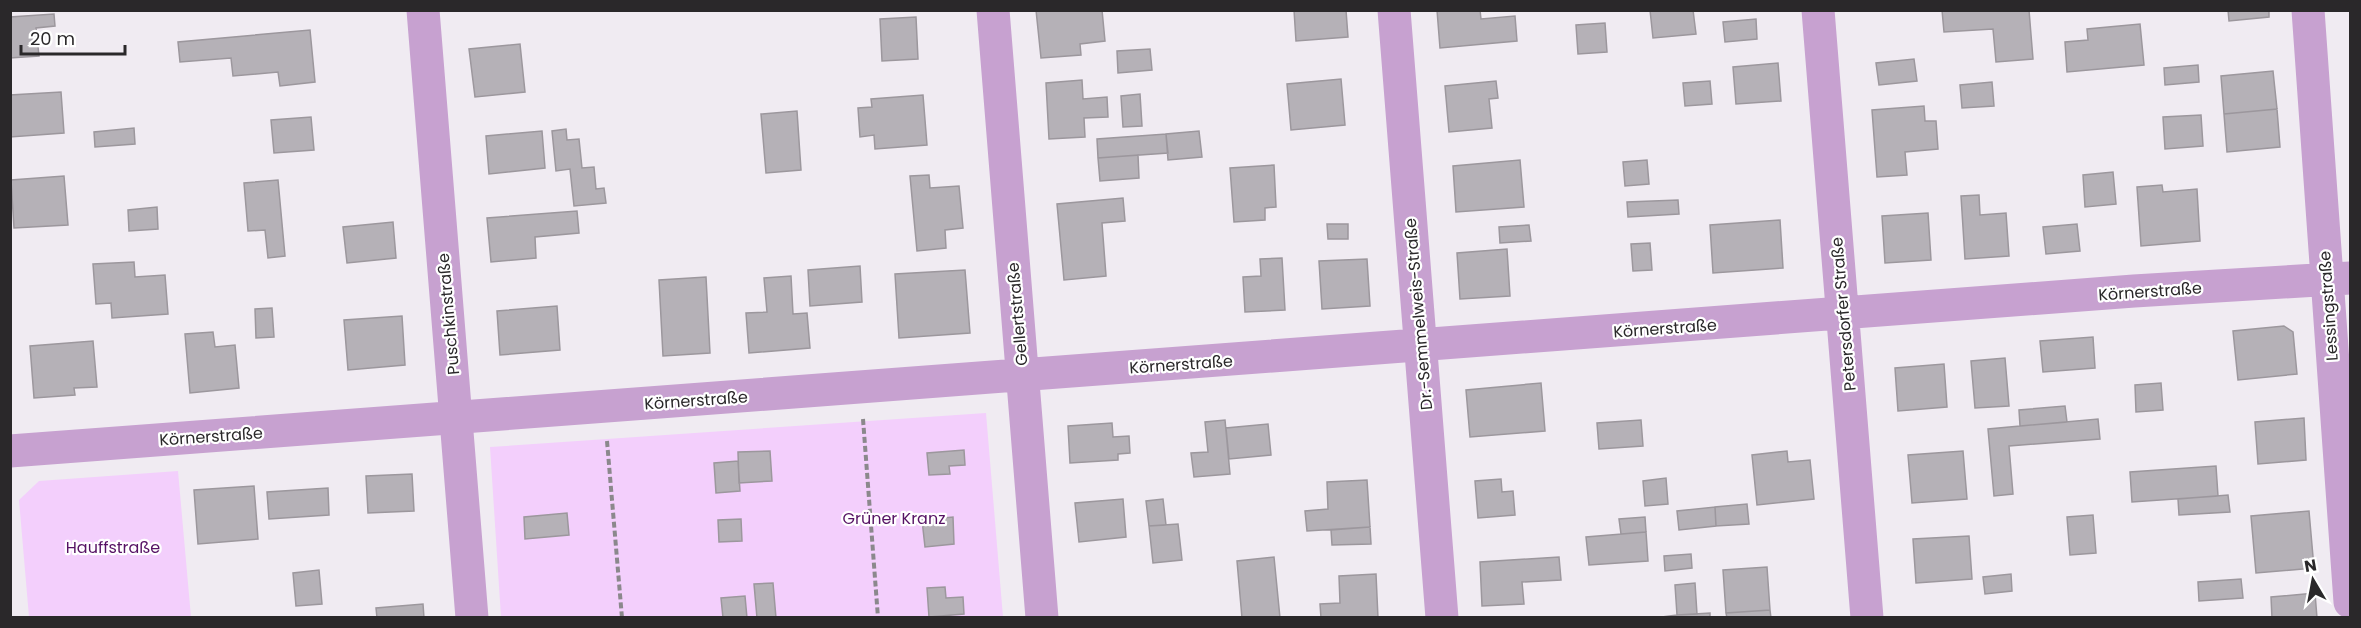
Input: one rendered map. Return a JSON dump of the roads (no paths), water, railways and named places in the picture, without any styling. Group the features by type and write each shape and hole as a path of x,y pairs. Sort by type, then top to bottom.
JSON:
{"street":[{"name":"Puschkinstraße","path":"423,10 472,618"},
{"name":"Gellertstraße","path":"993,10 1042,618"},
{"name":"Dr.-Semmelweis-Straße","path":"1394,10 1442,618"},
{"name":"Petersdorfer Straße","path":"1818,10 1867,618"},
{"name":"Lessingstraße","path":"2308,10 2338,278 2350,602"},
{"name":"Körnerstraße","path":"10,451 1843,315 2134,291 2338,278"}],"park label":[{"name":"Grüner Kranz","path":"894,518"},
{"name":"Hauffstraße","path":"113,547"}]}
